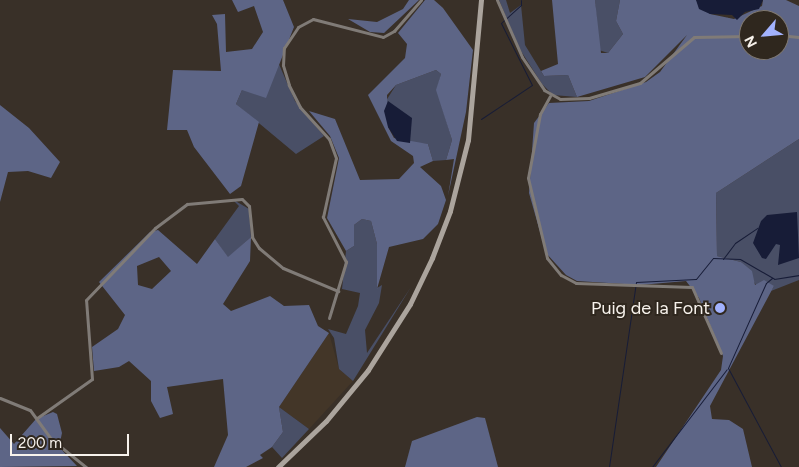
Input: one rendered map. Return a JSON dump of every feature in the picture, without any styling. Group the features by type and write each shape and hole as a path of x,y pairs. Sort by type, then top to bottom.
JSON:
{"main road":[{"path":"278,467 326,421 368,370 410,304 432,258 450,211 468,140 482,1"}],"street":[{"path":"329,318 338,291 344,255 322,209 336,158 329,139 300,106 289,85 283,65 284,48 298,26 313,19 383,37 394,31 421,0"},
{"path":"497,1 516,48 550,96 580,100 640,83 694,37 739,36"},
{"path":"550,96 540,114 528,178 547,258 561,275 576,283 692,287 721,353"},
{"path":"37,418 92,379 86,300 155,228 188,204 242,199 251,210 252,237 258,248 283,268 338,291"},
{"path":"0,398 19,403 37,418 51,439 86,467"}],"shaded area":[{"path":"232,0 283,0 294,27 266,98 242,90 236,104 259,122 241,186 230,194 194,147 187,130 167,130 173,70 221,71 217,24 212,15 225,14 226,52 252,49 263,32 254,6 238,12"},
{"path":"409,0 419,0 384,33 370,32 348,19 377,22 403,9"},
{"path":"425,0 434,0 443,8 473,50 466,112 448,196 454,159 446,160 452,140 436,90 441,74 436,70 396,85 387,95 388,127 394,138 428,144 433,161 420,167 441,186 446,200 438,224 423,239 389,247 377,289 377,244 371,221 362,219 354,225 354,246 346,251 327,218 339,158 330,136 309,111 335,119 360,180 399,179 414,163 413,156 391,141 368,95 405,58 407,44 398,33"},
{"path":"499,0 506,0 510,13 521,5 525,45 544,76 568,75 577,97 553,95 542,84 519,48"},
{"path":"552,0 595,0 601,53 608,53 623,34 616,21 620,0 696,0 710,14 734,19 739,17 739,60 789,60 789,10 753,10 762,6 763,0 786,0 799,6 799,139 716,193 717,256 741,262 752,271 755,285 764,280 774,286 710,406 712,419 729,420 743,429 752,467 656,467 721,370 723,356 699,298 686,281 640,285 577,281 566,275 546,253 529,193 534,123 549,103 589,101 646,82 660,72 687,35 645,77 577,97 568,75 544,76 541,71 558,64"},
{"path":"595,0 620,0 616,21 623,34 608,53 599,50"},
{"path":"696,0 763,0 759,9 739,10 739,18 737,20 732,15 710,14 699,9"},
{"path":"278,62 295,101 324,136 296,154 236,104 242,90 267,86"},
{"path":"436,70 441,74 437,90 452,140 446,160 433,161 428,144 410,143 384,104 396,85"},
{"path":"388,101 412,118 410,143 397,141 388,127 384,111"},
{"path":"0,105 29,128 60,162 51,178 28,171 8,172 0,202"},
{"path":"799,139 799,280 771,291 774,286 756,285 741,262 717,256 716,193"},
{"path":"232,199 249,209 251,237 228,258 215,239 239,206"},
{"path":"797,212 799,258 778,265 780,245 776,244 766,259 762,258 753,243 761,221 767,215"},
{"path":"362,219 371,221 377,244 377,288 382,285 379,303 365,330 367,353 411,287 353,381 339,369 334,338 328,329 346,334 358,306 360,293 342,289 346,251 354,246 354,225"},
{"path":"158,230 197,264 215,239 228,257 251,237 250,261 223,304 231,311 270,296 284,306 309,305 318,326 329,333 279,407 283,432 272,447 260,455 263,458 246,467 214,467 228,435 223,379 167,387 173,414 160,418 151,401 151,381 129,361 119,367 94,371 92,347 118,329 125,315 99,282 150,232","holes":["159,257 171,271 152,289 138,285 137,266"]},
{"path":"329,333 339,369 353,381 309,429 279,407"},
{"path":"279,407 309,429 282,458 272,447 283,432"},
{"path":"53,412 57,414 62,433 59,447 77,466 0,467 0,428 14,444 36,419"},
{"path":"477,417 485,418 498,467 405,467 412,441"}],"waterway":[{"path":"481,119 532,85 501,23 521,5 521,0"},
{"path":"723,259 735,243 757,228"},
{"path":"609,467 636,282 696,279 713,258 740,259 774,279 799,275"},
{"path":"772,278 766,283 728,368 781,467"},
{"path":"652,467 727,369"}],"place":[{"name":"Puig de la Font","path":"720,308"}]}
